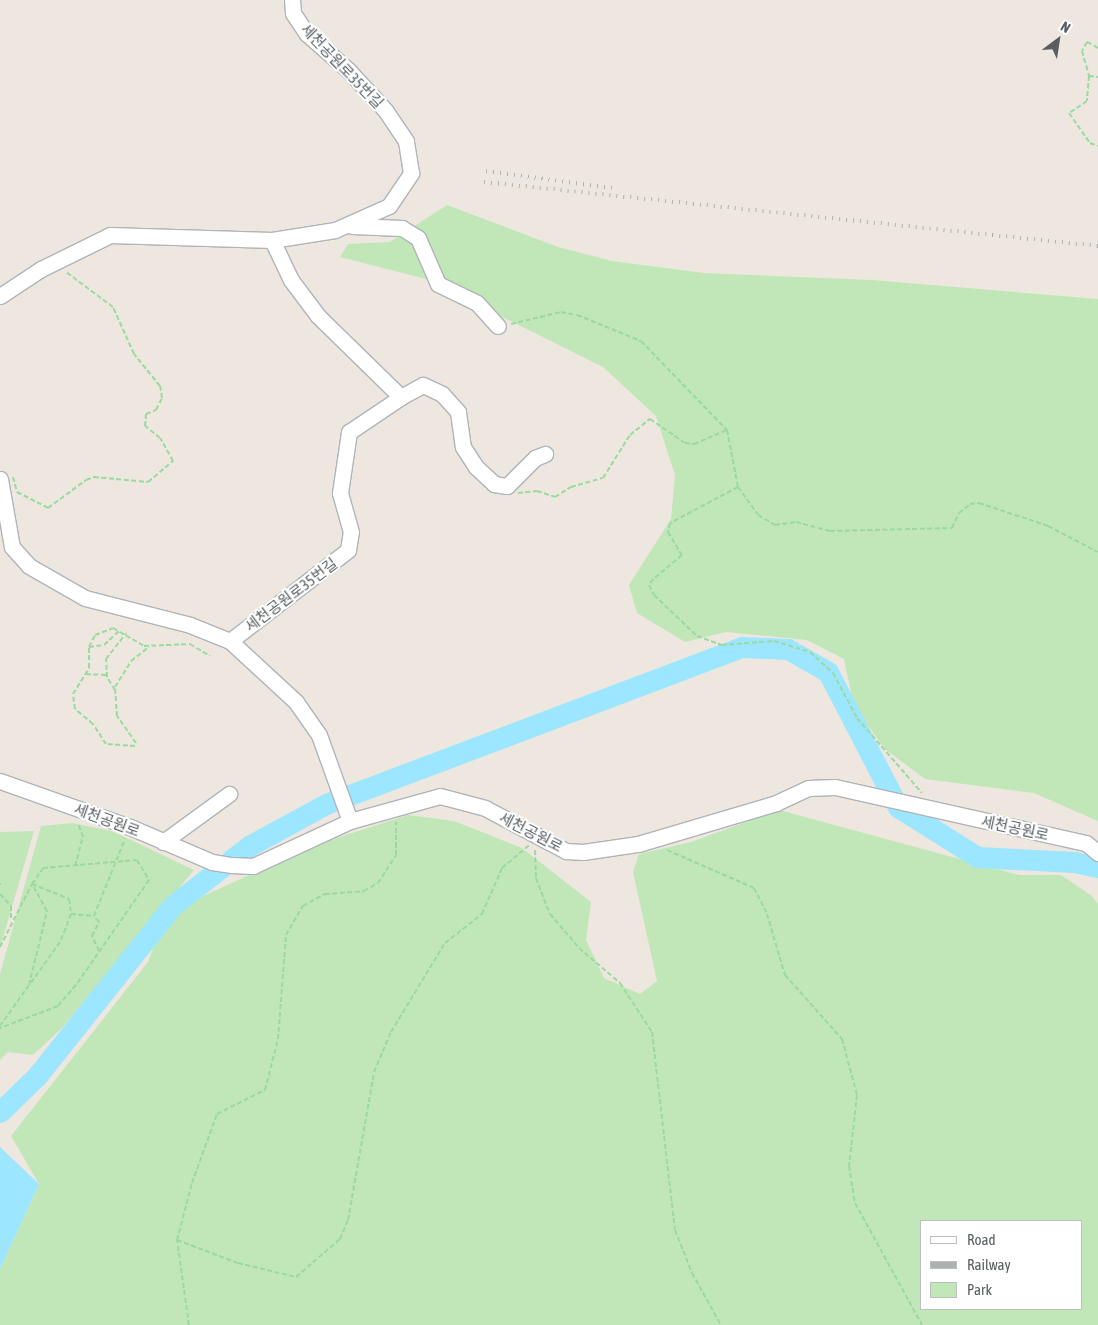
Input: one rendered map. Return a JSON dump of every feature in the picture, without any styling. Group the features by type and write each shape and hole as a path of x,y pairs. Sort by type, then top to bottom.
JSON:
{"street":[{"name":"세천공원로35번길","path":"0,296 57,260 110,235 272,240 348,226 389,206 411,173 406,141 386,111 348,70 307,34 293,13 292,0"},
{"path":"348,226 402,228 418,238 438,284 477,304 498,326"},
{"path":"272,240 291,280 318,316 401,397"},
{"name":"세천공원로35번길","path":"230,641 348,550 351,532 340,493 348,432 401,397 423,385 442,394 458,412 463,447 476,467 494,484 507,486"},
{"path":"507,486 535,458 545,454"},
{"name":"세천공원로35번길","path":"4,477 12,547 29,566 85,598 205,629 230,641 296,702 318,735 349,817"},
{"name":"세천공원로","path":"0,781 212,862 253,866 349,817 440,796 485,808 566,851 599,851 638,844 776,803 808,788 835,787 927,802 1086,843 1098,852"},
{"path":"163,842 229,794"}],"path":[{"path":"1098,48 1091,43 1083,46 1089,76 1086,101 1072,108 1069,113 1084,136 1098,146"},
{"path":"1089,76 1098,77"},
{"path":"4,477 16,478 17,492 48,508 86,480 94,477 148,482 172,461 160,438 146,426 146,414 156,410 162,398 160,386 134,354 113,307 70,276 57,260"},
{"path":"498,326 560,312 627,333 655,354 727,430 738,487 758,515 775,526 796,522 830,531 952,528 959,514 970,504 979,503 1048,526 1098,552"},
{"path":"507,486 523,495 538,491 555,497 571,487 603,478 630,435 650,419 685,443 694,444 727,430"},
{"path":"738,487 670,523 668,532 682,555 653,579 649,585 654,595 697,636 722,645 774,641 810,652 833,673 857,718 927,802"},
{"path":"90,646 104,645 120,630"},
{"path":"135,746 106,744 96,728 75,709 73,694 86,674 90,646 100,631 120,630 149,647"},
{"path":"126,633 106,658 106,674 115,690 118,716 136,742"},
{"path":"115,690 131,661 149,647 184,642 198,646 210,656"},
{"path":"86,674 106,674"},
{"path":"189,1325 177,1240 192,1183 217,1114 265,1090 278,1038 286,935 303,906 325,894 364,891 378,883 396,855 397,805"},
{"path":"72,807 83,837 75,866"},
{"path":"94,916 126,836"},
{"path":"177,1240 232,1261 296,1277 340,1239 348,1220 374,1072 392,1032 445,943 482,914 502,868 539,838"},
{"path":"539,838 535,851 536,878 550,914 579,948 620,983 652,1032 675,1230 692,1273 721,1325"},
{"path":"662,848 678,852 754,888 767,914 785,975 842,1040 857,1095 849,1166 855,1203 922,1325"},
{"path":"0,947 10,923 43,868 108,864 117,859 137,860 149,880 99,952 58,1006 0,1027"},
{"path":"0,1027 60,942 71,914 69,899 32,884"},
{"path":"28,986 47,911 32,884"},
{"path":"0,894 11,906 10,923"},
{"path":"71,914 94,916 99,922 92,936 99,952"}],"green space":[{"path":"447,205 558,247 612,261 704,273 871,280 1098,299 1098,821 1034,793 925,779 885,749 854,707 844,659 807,640 726,632 685,642 637,613 629,585 671,519 675,475 656,416 603,367 426,279 340,257 348,244 390,242"},
{"path":"779,810 1019,875 1061,875 1092,896 1098,904 1098,1325 0,1325 0,1269 39,1184 11,1136 148,962 158,936 190,902 315,845 408,815 454,821 522,848 591,902 586,940 604,978 640,994 657,981 633,872 639,854 691,842"},
{"path":"72,823 112,831 194,870 62,1028 33,1055 8,1052 0,1060 0,974 41,826"},
{"path":"34,831 0,948 0,832"}],"water":[{"path":"0,1147 39,1184 0,1269"}],"waterway":[{"path":"0,1112 37,1076 172,906 249,846 326,804 742,647 788,649 828,672 898,807 977,857 1074,862 1098,867"}],"railway":[{"path":"486,171 612,188"},
{"path":"484,182 1098,246"}]}
